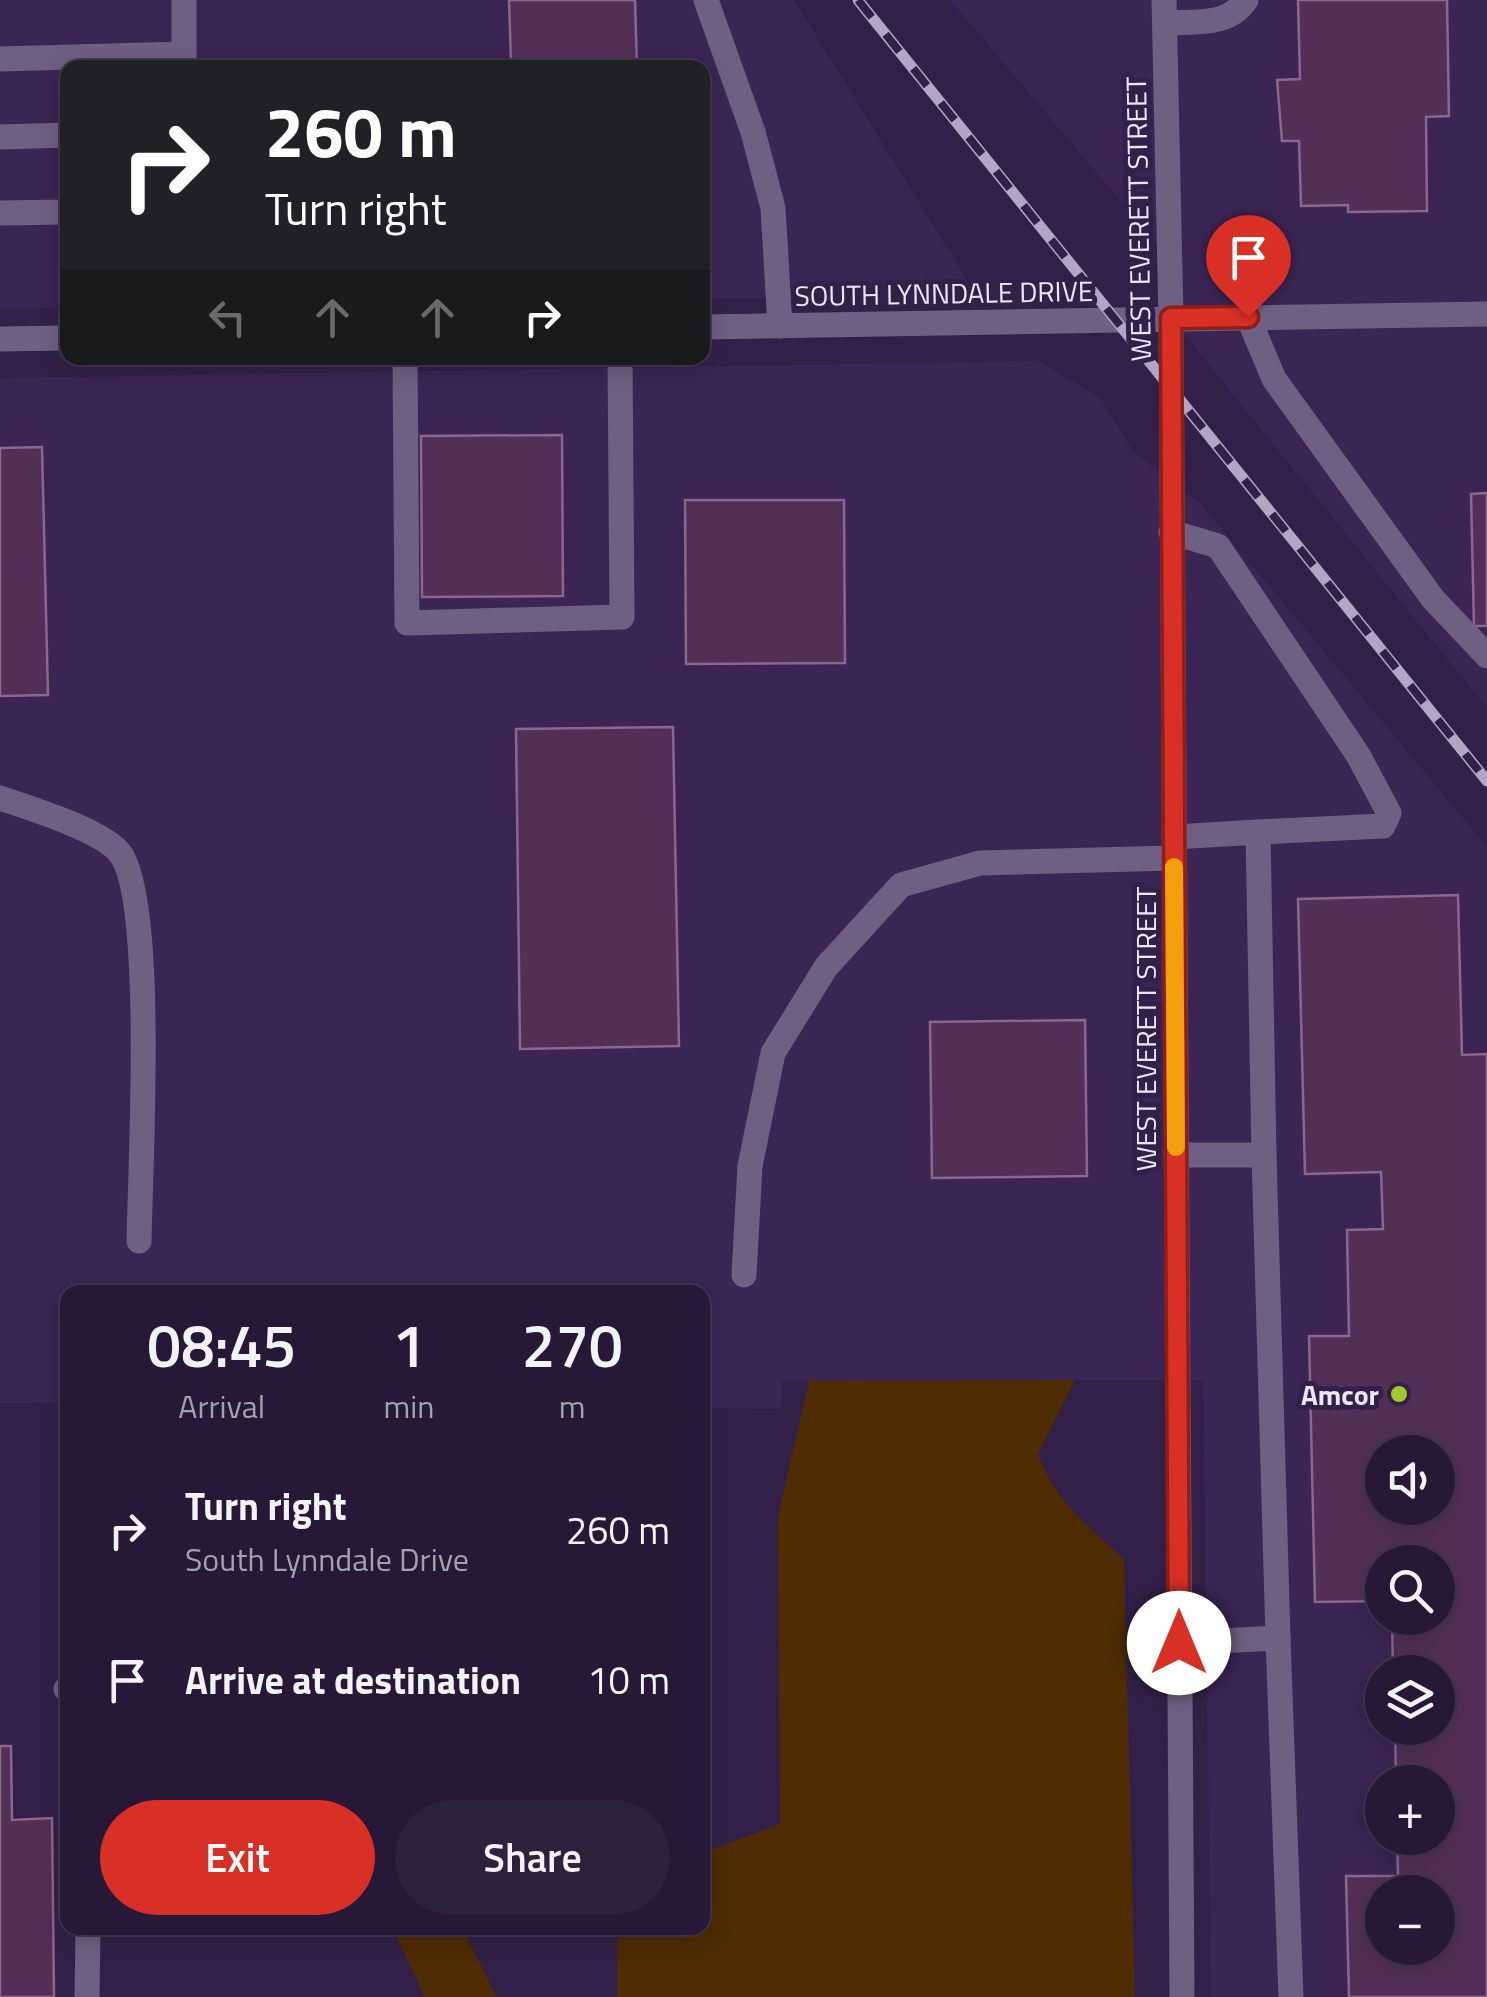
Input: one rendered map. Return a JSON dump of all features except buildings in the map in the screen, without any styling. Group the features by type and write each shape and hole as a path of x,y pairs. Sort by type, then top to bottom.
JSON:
{"street":[{"path":"184,0 184,60"},
{"path":"706,0 753,132 774,208 780,326"},
{"path":"1164,11 1220,20 1238,13 1246,0"},
{"name":"WEST EVERETT STREET","path":"1164,11 1171,318 1182,1997"},
{"path":"0,58 123,60"},
{"path":"0,137 60,136"},
{"path":"0,213 60,212"},
{"name":"SOUTH LYNNDALE DRIVE","path":"710,327 1487,314"},
{"path":"1248,317 1274,379 1434,599 1487,656"},
{"path":"0,339 60,338"},
{"path":"405,365 407,623 622,617 620,365"},
{"path":"744,1275 750,1166 773,1053 826,967 901,885 980,864 1174,848 1258,832 1382,826 1389,813 1358,755 1218,546 1172,532"},
{"path":"0,798 78,828 118,850 131,874 139,964 139,1241"},
{"path":"1258,832 1264,1155 1291,1997"},
{"path":"1176,1155 1264,1155"},
{"path":"1179,1643 1278,1638"},
{"path":"87,1997 88,1935"}],"shaded area":[{"path":"0,0 794,0 977,296 710,299 710,60 60,60 60,308 0,309"},
{"path":"950,0 1487,0 1487,708 1171,318 1170,259"},
{"path":"1040,361 1101,399 1133,451 1201,504 1487,847 1487,1997 1211,1997 1203,1380 782,1381 781,1409 710,1408 710,1285 60,1285 60,1403 0,1403 0,378"},
{"path":"1075,1380 1038,1454 1063,1499 1124,1559 1135,1997 617,1997 617,1943 621,1935 710,1935 710,1850 780,1824 778,1516 809,1381"},
{"path":"395,1935 466,1935 497,1997 425,1997"}],"railway":[{"path":"858,0 1487,781"}],"slow traffic":[{"path":"1174,867 1176,1147"}],"place":[{"name":"Amcor","path":"1399,1394"}],"route":[{"path":"1179,1643 1171,318 1248,317"}]}
